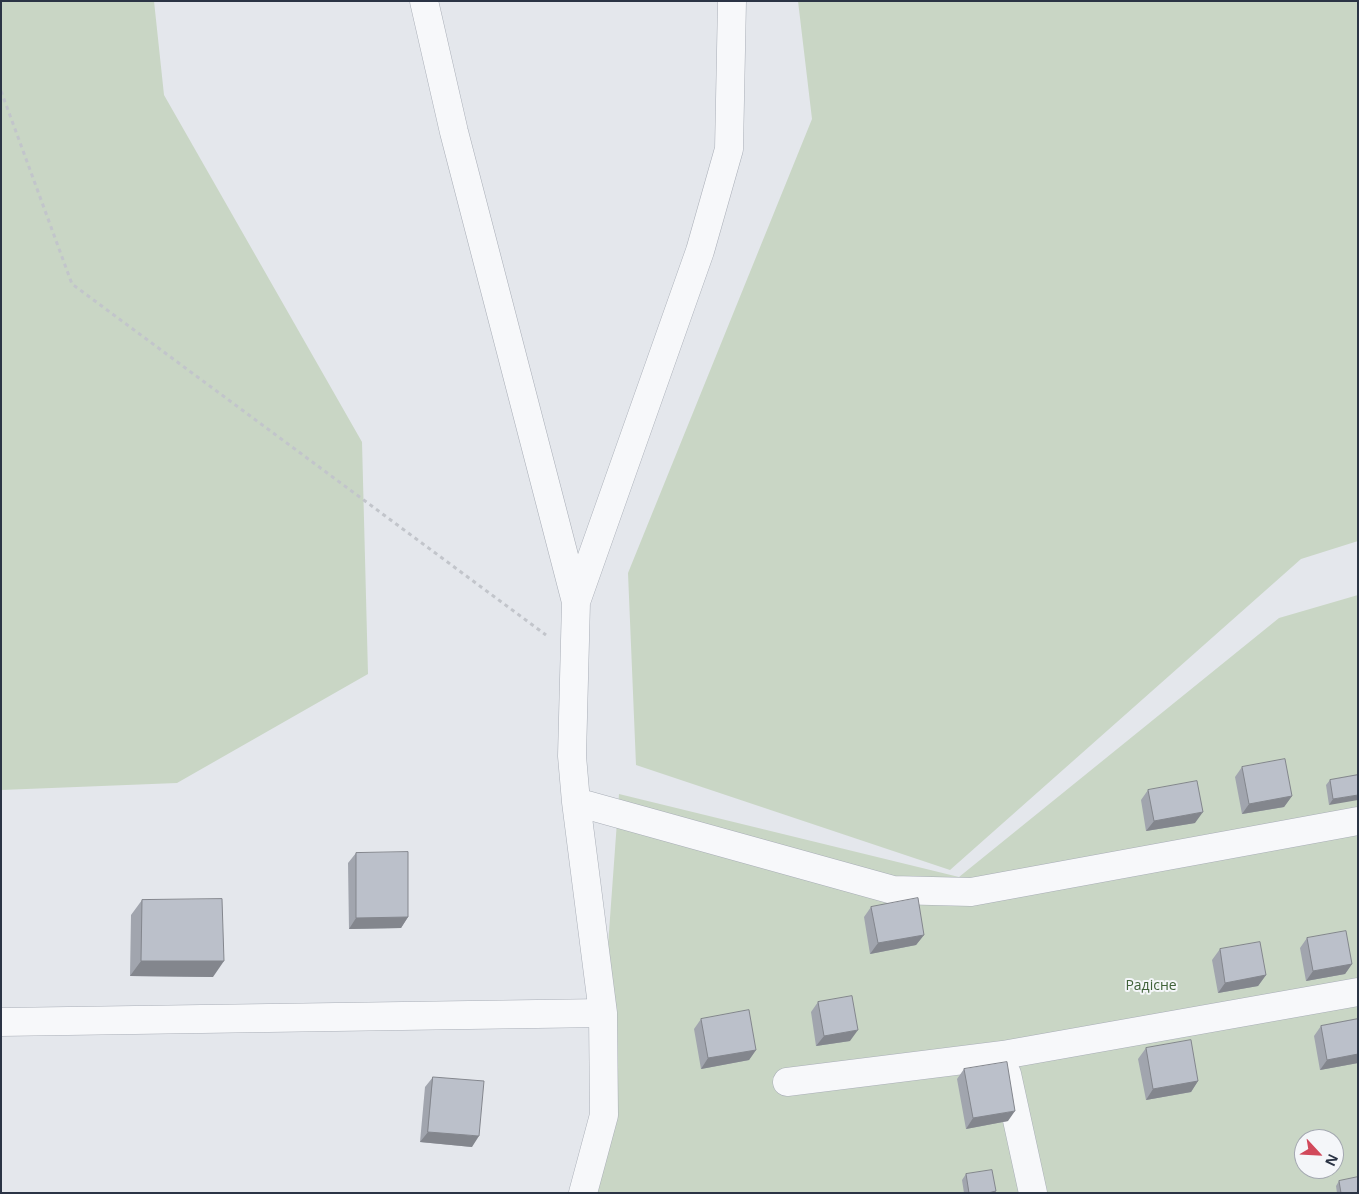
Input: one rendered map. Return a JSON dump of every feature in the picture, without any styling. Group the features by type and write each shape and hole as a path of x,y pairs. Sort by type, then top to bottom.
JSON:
{"street":[{"path":"424,1 454,132 576,602 572,756 576,802 603,1013 604,1116 584,1193"},
{"path":"576,602 700,252 729,149 732,1"},
{"path":"576,802 893,890 971,892 1358,821"},
{"path":"787,1082 1003,1056 1358,992"},
{"path":"1,1022 603,1013"},
{"path":"1003,1056 1033,1193"}],"path":[{"path":"1,91 72,284 575,656"}],"green space":[{"path":"1,1 154,1 164,95 362,442 368,674 177,783 1,790"},
{"path":"798,1 1358,1 1358,541 1301,559 950,870 636,765 628,573 812,119"},
{"name":"Радісне","path":"1358,595 1358,1193 590,1193 619,794 959,877 1279,618"}],"building":[{"path":"1285,759 1292,796 1249,804 1242,767"},
{"path":"1358,775 1358,795 1333,799 1330,780"},
{"path":"1197,781 1203,812 1154,821 1148,790"},
{"path":"408,852 408,917 356,918 356,853"},
{"path":"918,898 924,935 878,943 871,907"},
{"path":"222,899 224,961 141,961 142,900"},
{"path":"1346,931 1352,964 1313,971 1307,938"},
{"path":"1260,942 1266,975 1225,983 1220,949"},
{"path":"852,996 858,1030 824,1036 818,1002"},
{"path":"749,1010 756,1050 708,1058 701,1019"},
{"path":"1358,1019 1358,1054 1327,1060 1321,1026"},
{"path":"1191,1040 1198,1081 1153,1089 1146,1048"},
{"path":"1007,1062 1015,1111 973,1118 964,1069"},
{"path":"433,1077 484,1081 479,1136 428,1132"},
{"path":"992,1170 996,1191 969,1193 966,1174"},
{"path":"1358,1177 1358,1193 1341,1193 1339,1181"}]}
